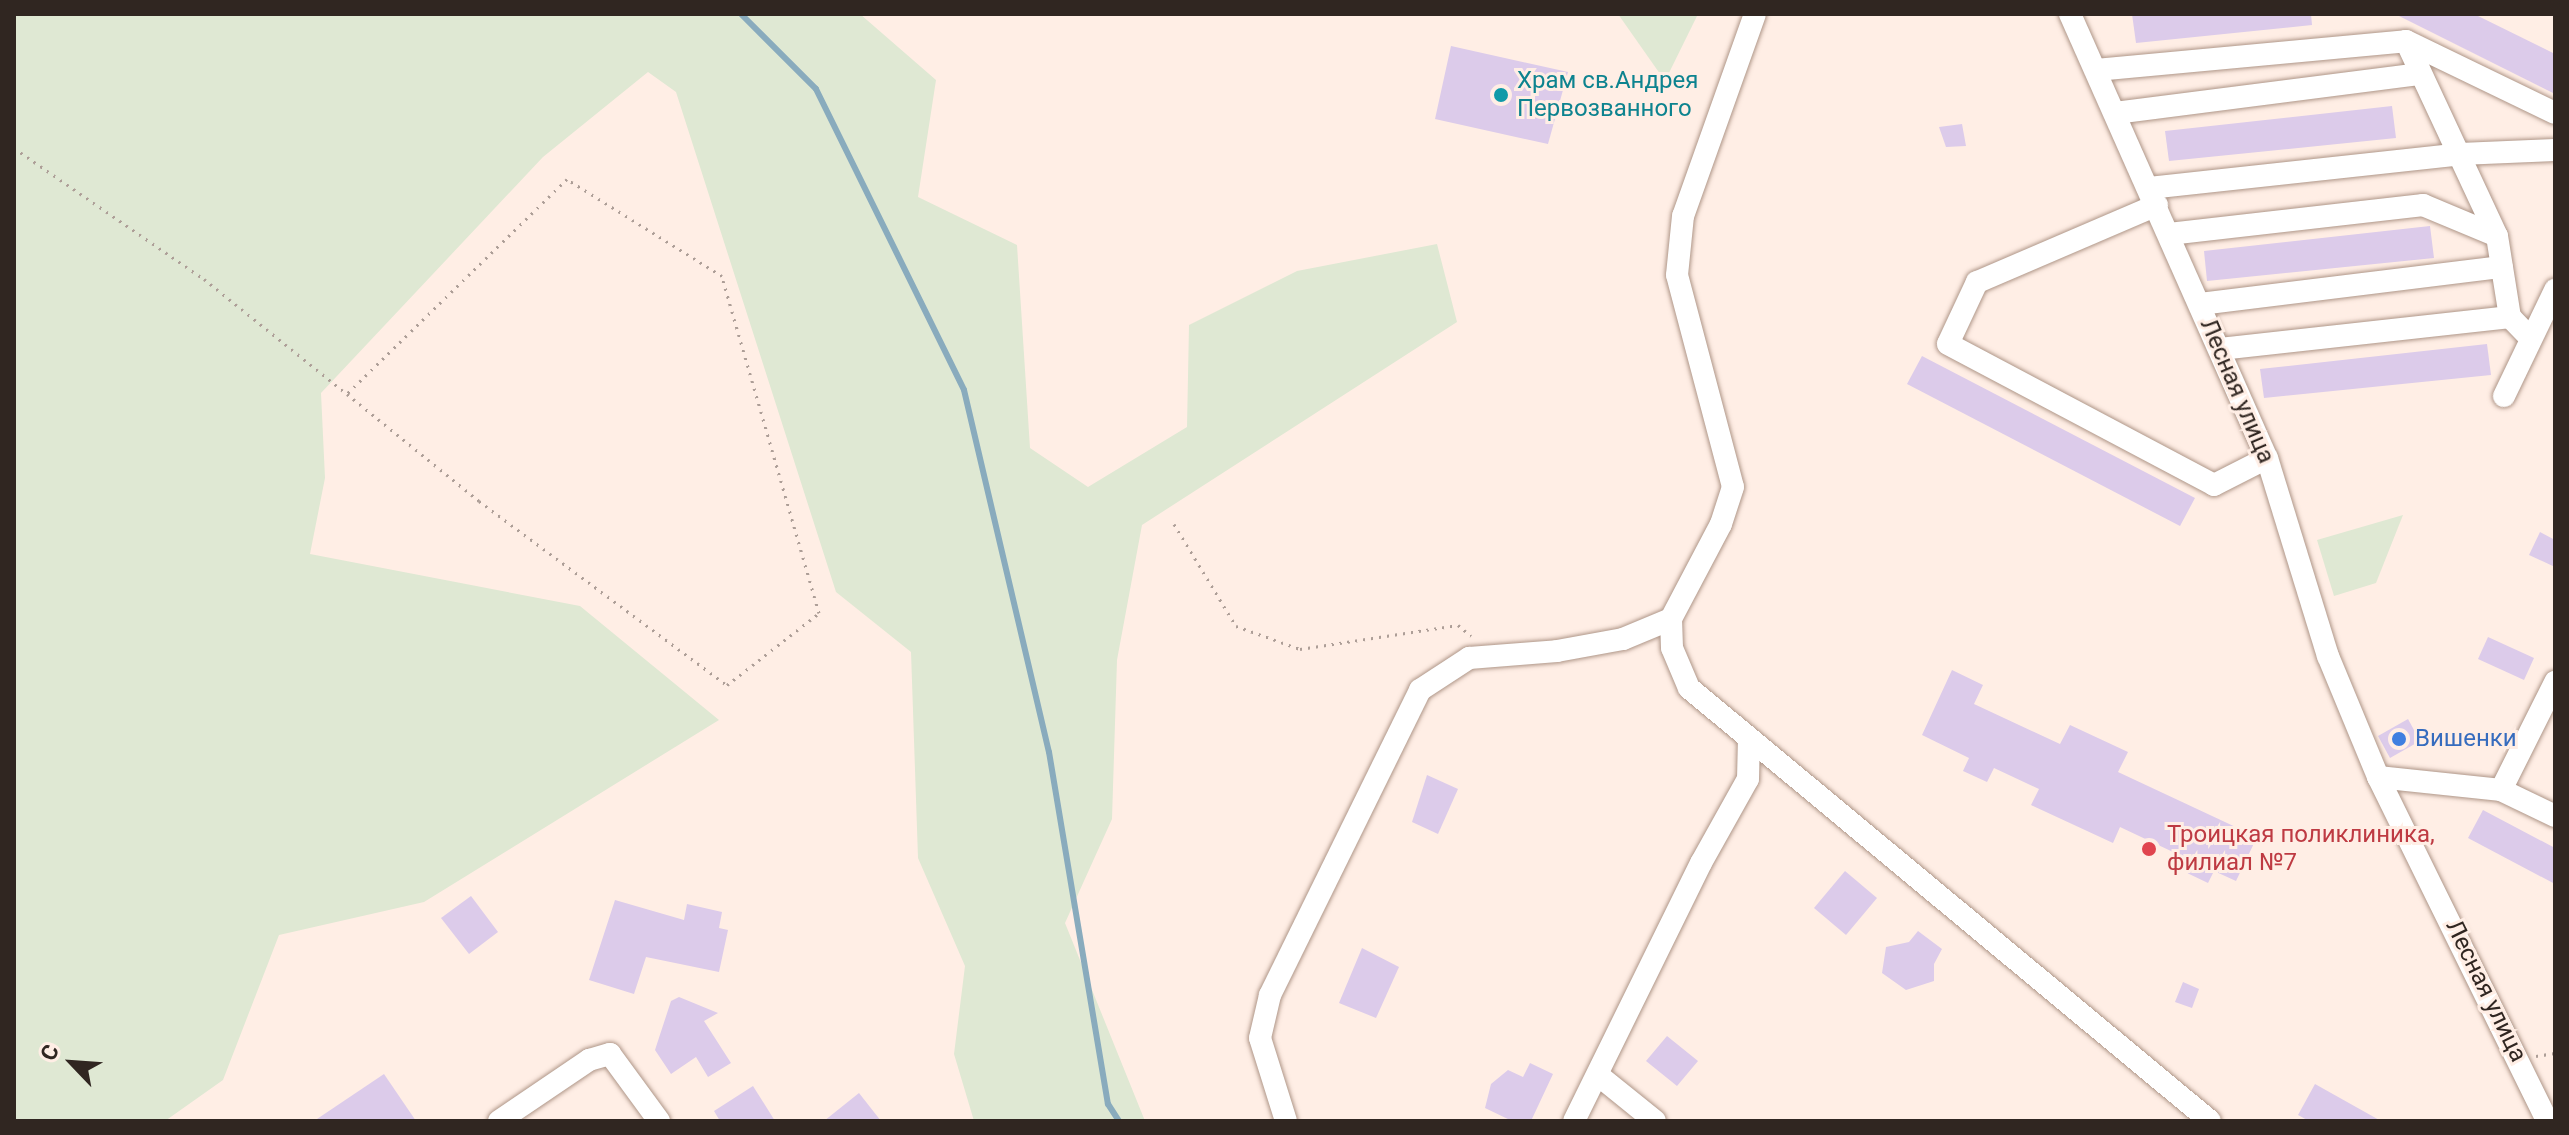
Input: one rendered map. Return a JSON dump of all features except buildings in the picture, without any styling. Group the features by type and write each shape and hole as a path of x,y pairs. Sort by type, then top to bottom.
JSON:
{"street":[{"path":"1755,14 1683,216 1677,275 1733,487 1721,524 1671,619 1672,648 1689,688 2210,1121"},
{"name":"Лесная улица","path":"2070,14 2267,458 2328,656 2378,777 2547,1121"},
{"path":"2096,70 2406,41 2555,113"},
{"path":"2406,41 2497,236 2510,317 2531,339"},
{"path":"2115,113 2421,74"},
{"path":"2267,458 2214,485 1948,344 1977,282 2153,196 2460,154 2555,150"},
{"path":"2169,234 2423,205 2497,236"},
{"path":"2200,304 2502,267"},
{"path":"2504,396 2555,290"},
{"path":"2220,349 2510,317"},
{"path":"1284,1116 1260,1038 1270,995 1420,690 1469,658 1623,639 1671,619"},
{"path":"2501,790 2555,682"},
{"path":"1574,1121 1701,863 1748,779 1749,739"},
{"path":"2378,777 2501,790 2555,816"},
{"path":"499,1121 589,1060 610,1054 659,1121"},
{"path":"1598,1075 1655,1121"}],"path":[{"path":"14,148 204,279 479,501 727,685 819,613 722,276 567,179 347,394"},
{"path":"1174,524 1236,626 1300,649 1458,625 1495,656"}],"green space":[{"path":"14,14 860,14 936,80 918,197 1017,245 1030,448 1088,487 1187,427 1189,325 1297,271 1437,244 1457,322 1142,525 1117,660 1112,819 1065,923 1145,1121 974,1121 954,1054 965,966 918,858 911,652 836,592 676,92 648,72 543,157 321,393 325,478 310,554 580,606 719,720 424,902 279,935 223,1080 165,1121 14,1121"},
{"path":"1618,14 1698,14 1665,81"},
{"path":"2403,515 2376,583 2334,596 2317,540"}],"waterway":[{"path":"741,14 816,89 964,390 1049,752 1108,1104 1119,1121"}],"place":[{"name":"Храм св.Андрея Первозванного","path":"1501,95"},
{"name":"Вишенки","path":"2399,739"},
{"name":"Троицкая поликлиника, филиал №7","path":"2149,849"}]}
